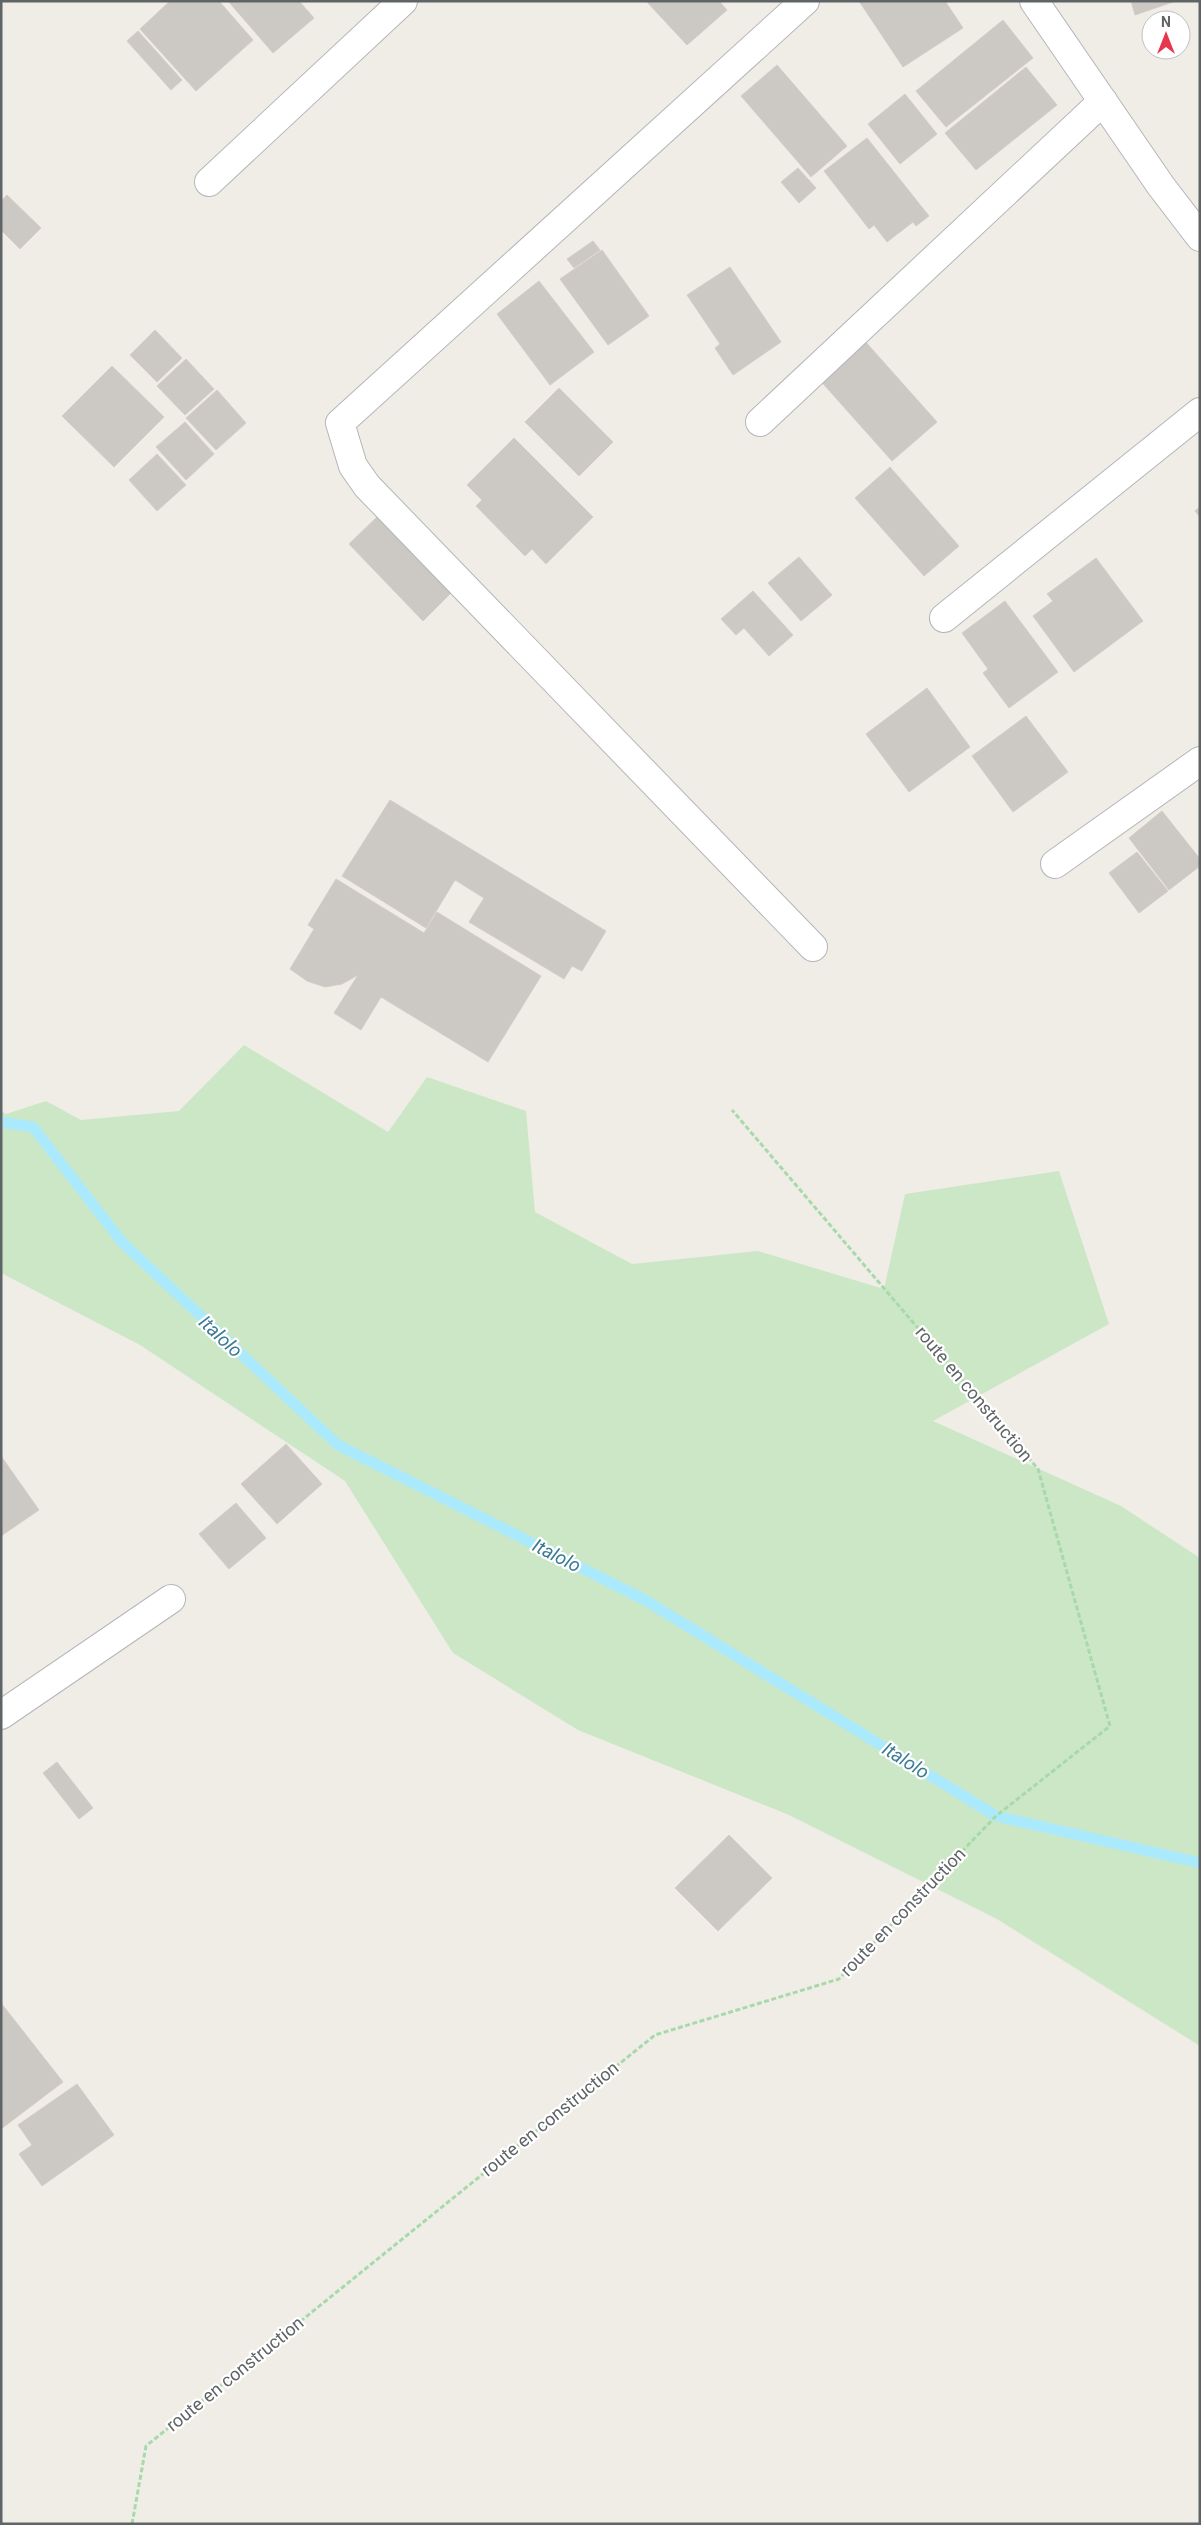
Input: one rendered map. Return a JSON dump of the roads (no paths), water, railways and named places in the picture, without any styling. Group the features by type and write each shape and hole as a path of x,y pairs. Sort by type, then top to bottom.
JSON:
{"street":[{"path":"208,182 404,1"},
{"path":"805,1 340,423 353,466 368,486 813,947"},
{"path":"1034,1 1161,186 1200,237"},
{"path":"760,422 1103,101"},
{"path":"944,618 1200,412"},
{"path":"1055,864 1200,760"},
{"path":"1,1715 171,1599"}],"waterway":[{"name":"Italolo","path":"1,1122 33,1127 122,1242 338,1445 645,1600 996,1816 1200,1863"}]}
